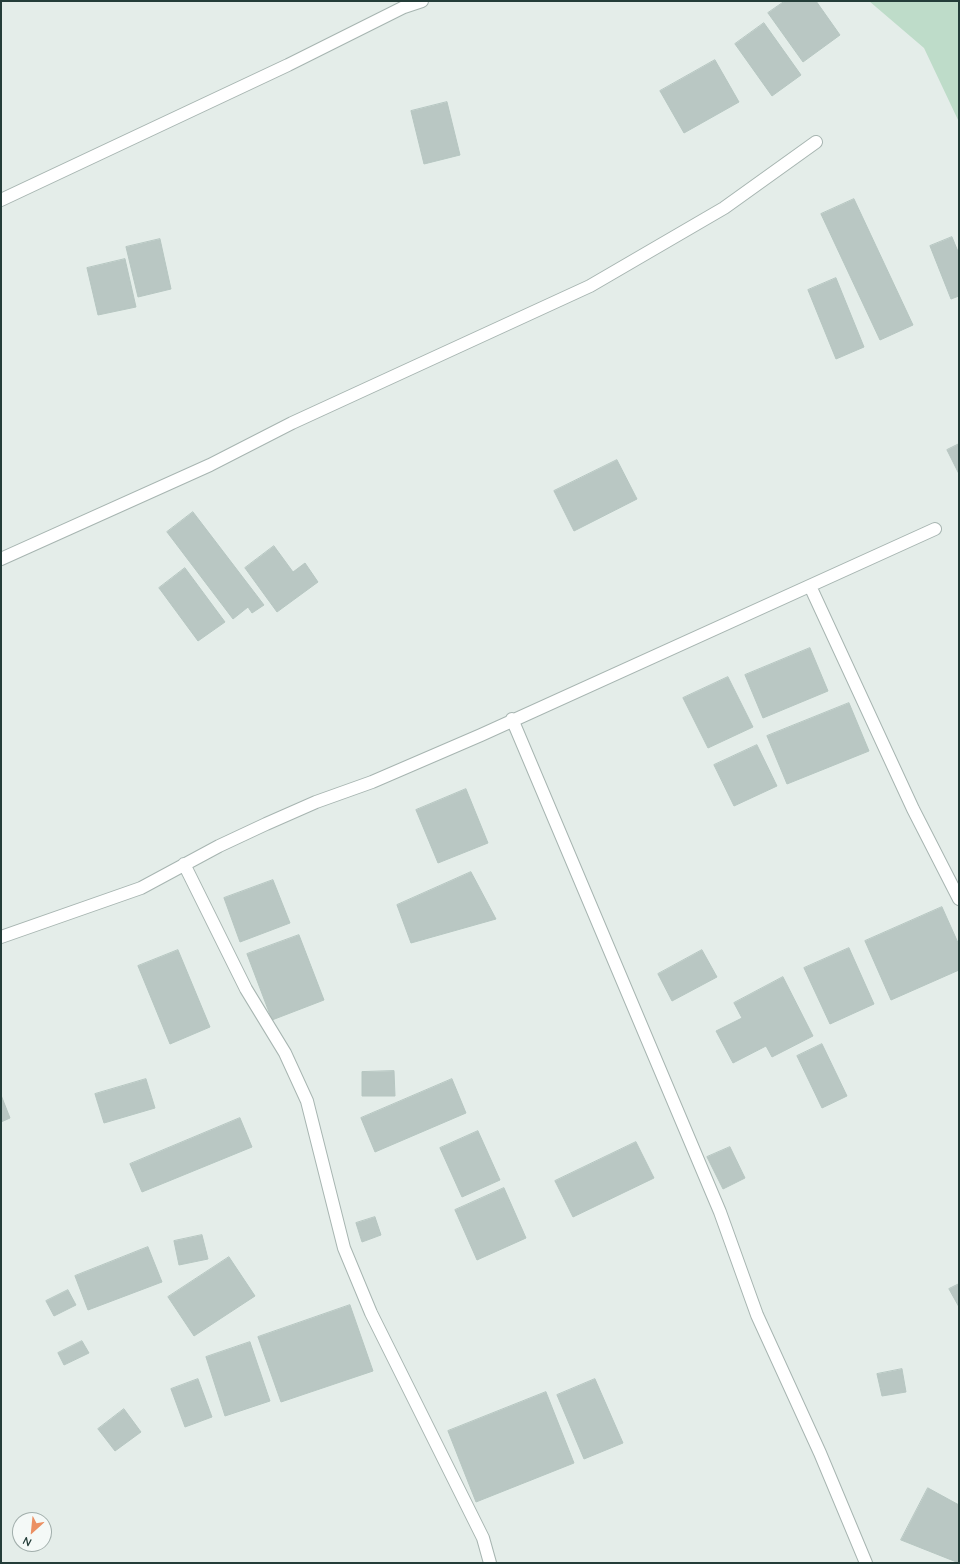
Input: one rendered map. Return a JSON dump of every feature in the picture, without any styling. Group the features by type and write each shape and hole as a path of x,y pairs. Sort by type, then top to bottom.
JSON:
{"street":[{"path":"1,200 288,65 404,7 422,1"},
{"path":"1,559 210,465 292,423 590,286 724,208 816,142"},
{"path":"1,937 141,888 184,864 266,824 316,802 372,782 481,735 512,719 935,529"},
{"path":"810,586 913,809 959,899"},
{"path":"512,719 720,1212 757,1315 816,1446 866,1563"},
{"path":"184,864 246,990 285,1053 307,1101 344,1248 371,1313 427,1423 482,1538 490,1563"}],"green space":[{"path":"869,1 959,1 959,122 924,48"}],"building":[{"path":"785,1 816,1 840,35 803,62 768,13"},
{"path":"764,23 801,75 772,96 735,44"},
{"path":"715,60 739,102 684,133 660,91"},
{"path":"447,102 460,155 424,164 411,111"},
{"path":"854,199 913,325 880,340 821,214"},
{"path":"952,237 959,254 959,296 951,299 930,246"},
{"path":"160,239 171,289 138,297 126,247"},
{"path":"125,259 136,307 98,315 87,268"},
{"path":"836,278 864,347 836,359 808,290"},
{"path":"959,444 959,474 947,450"},
{"path":"617,460 637,499 574,531 554,491"},
{"path":"193,512 264,605 252,613 248,607 233,619 167,532"},
{"path":"274,546 293,572 305,563 318,582 277,612 245,568"},
{"path":"185,568 225,622 198,641 159,588"},
{"path":"810,648 828,691 763,718 745,675"},
{"path":"728,677 753,727 708,748 683,698"},
{"path":"849,703 869,751 787,784 767,736"},
{"path":"757,745 777,786 734,806 714,765"},
{"path":"466,789 488,843 438,863 416,810"},
{"path":"471,872 496,919 411,943 397,905"},
{"path":"273,880 290,923 240,942 224,898"},
{"path":"942,907 959,945 959,970 891,1000 865,941"},
{"path":"299,935 324,1000 272,1020 247,954"},
{"path":"849,948 874,1004 830,1024 804,968"},
{"path":"178,950 210,1027 170,1044 138,966"},
{"path":"702,950 717,977 672,1001 658,974"},
{"path":"783,977 813,1036 772,1057 766,1046 733,1063 716,1031 742,1018 734,1003"},
{"path":"822,1044 847,1096 822,1108 797,1056"},
{"path":"394,1071 395,1096 362,1096 362,1072"},
{"path":"146,1079 155,1108 104,1123 95,1094"},
{"path":"452,1079 466,1113 375,1152 361,1118"},
{"path":"1,1095 10,1118 1,1122"},
{"path":"240,1118 252,1147 142,1192 130,1164"},
{"path":"478,1131 500,1180 462,1197 440,1148"},
{"path":"636,1142 654,1178 573,1217 555,1181"},
{"path":"730,1147 745,1178 723,1189 707,1157"},
{"path":"504,1188 526,1238 477,1260 455,1210"},
{"path":"375,1217 381,1235 362,1242 356,1223"},
{"path":"202,1235 208,1259 179,1265 174,1241"},
{"path":"148,1247 162,1282 88,1310 75,1276"},
{"path":"229,1257 255,1296 194,1336 168,1297"},
{"path":"959,1284 959,1307 949,1289"},
{"path":"68,1290 76,1305 54,1316 46,1301"},
{"path":"350,1305 373,1371 281,1402 258,1337"},
{"path":"82,1341 89,1353 64,1365 58,1353"},
{"path":"250,1342 270,1401 225,1416 206,1357"},
{"path":"902,1369 906,1392 882,1396 877,1374"},
{"path":"198,1379 212,1417 185,1427 171,1389"},
{"path":"595,1379 623,1443 584,1459 557,1395"},
{"path":"546,1392 574,1463 476,1502 448,1431"},
{"path":"124,1409 141,1432 115,1451 98,1429"},
{"path":"928,1488 959,1505 959,1563 901,1540"}]}
